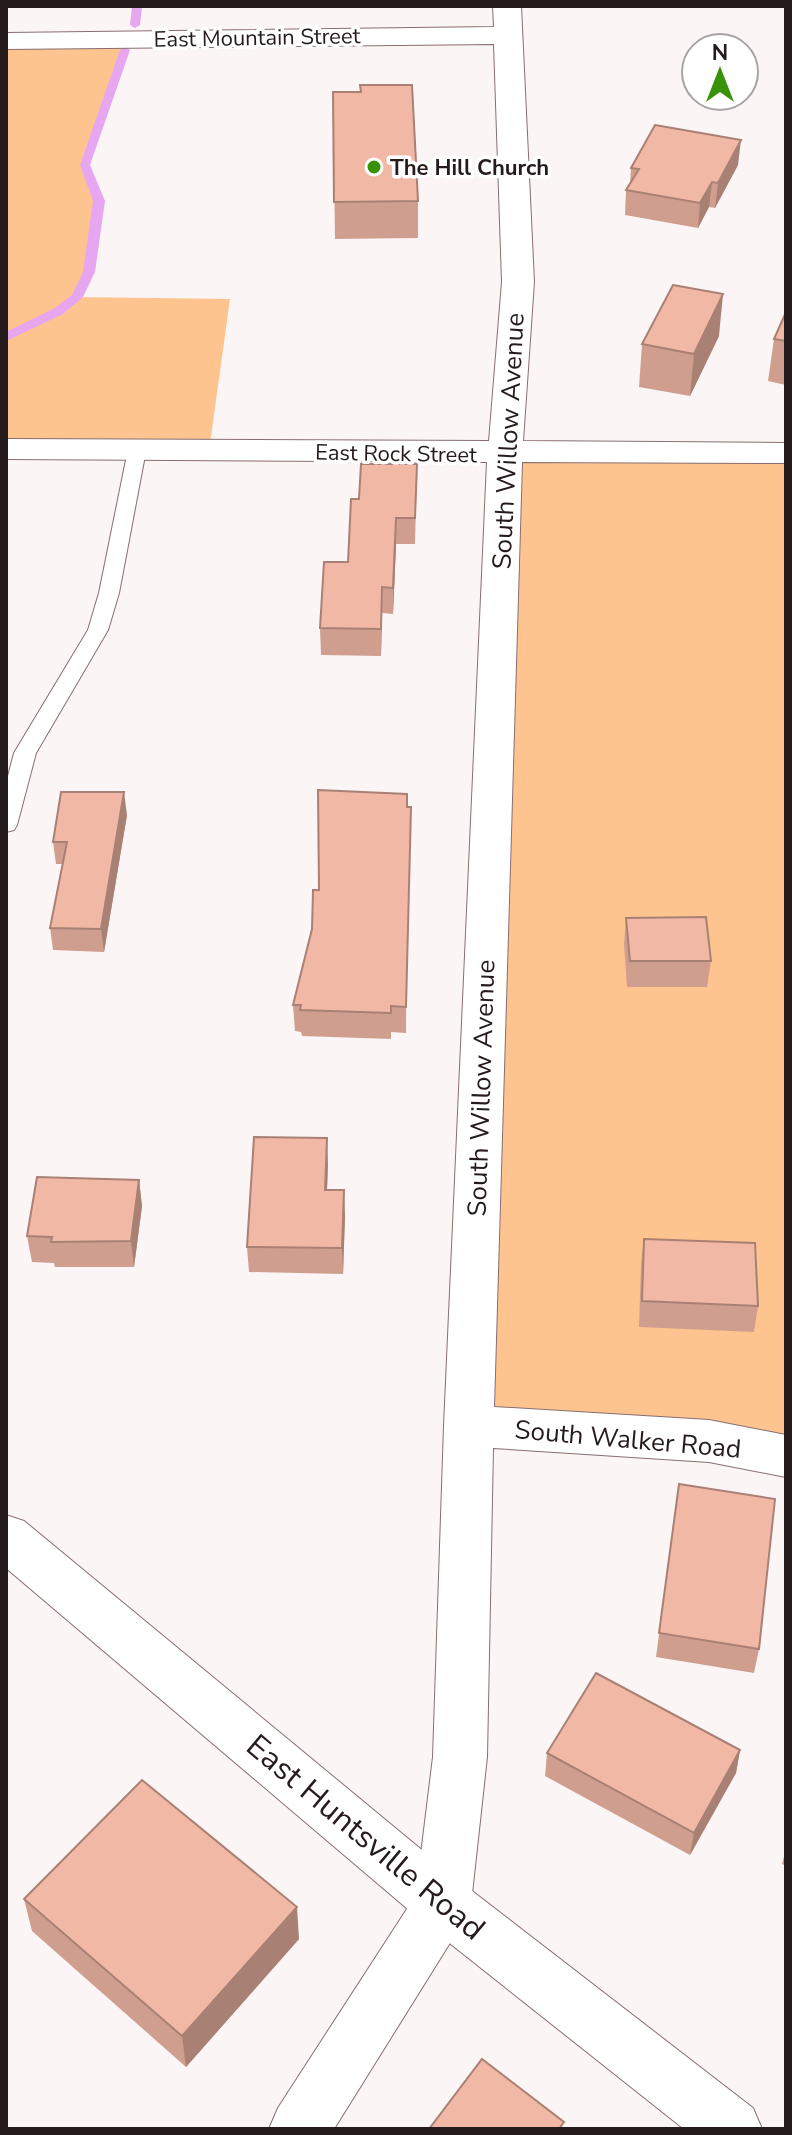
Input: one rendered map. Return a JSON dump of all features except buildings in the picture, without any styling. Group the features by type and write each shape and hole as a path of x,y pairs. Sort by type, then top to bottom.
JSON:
{"street":[{"name":"East Mountain Street","path":"6,41 507,20"},
{"name":"South Willow Avenue","path":"299,2129 443,1903 460,1757 469,1426 505,454 518,282 507,20"},
{"name":"East Rock Street","path":"6,449 505,454 786,453"},
{"name":"South Walker Road","path":"469,1426 709,1441 786,1456"},
{"name":"East Huntsville Road","path":"8,1543 443,1903 732,2129"}],"lane":[{"path":"6,825 25,753 98,630 109,593 137,450"}],"shaded area":[{"path":"130,39 85,165 99,201 89,272 78,297 230,299 209,451 6,449 6,41"},
{"path":"786,453 786,1456 469,1426 505,454"}],"waterway":[{"path":"135,25 137,6"},
{"path":"6,337 59,311 77,297 89,272 99,201 85,165 125,50"}],"place":[{"name":"The Hill Church","path":"374,167"}]}
